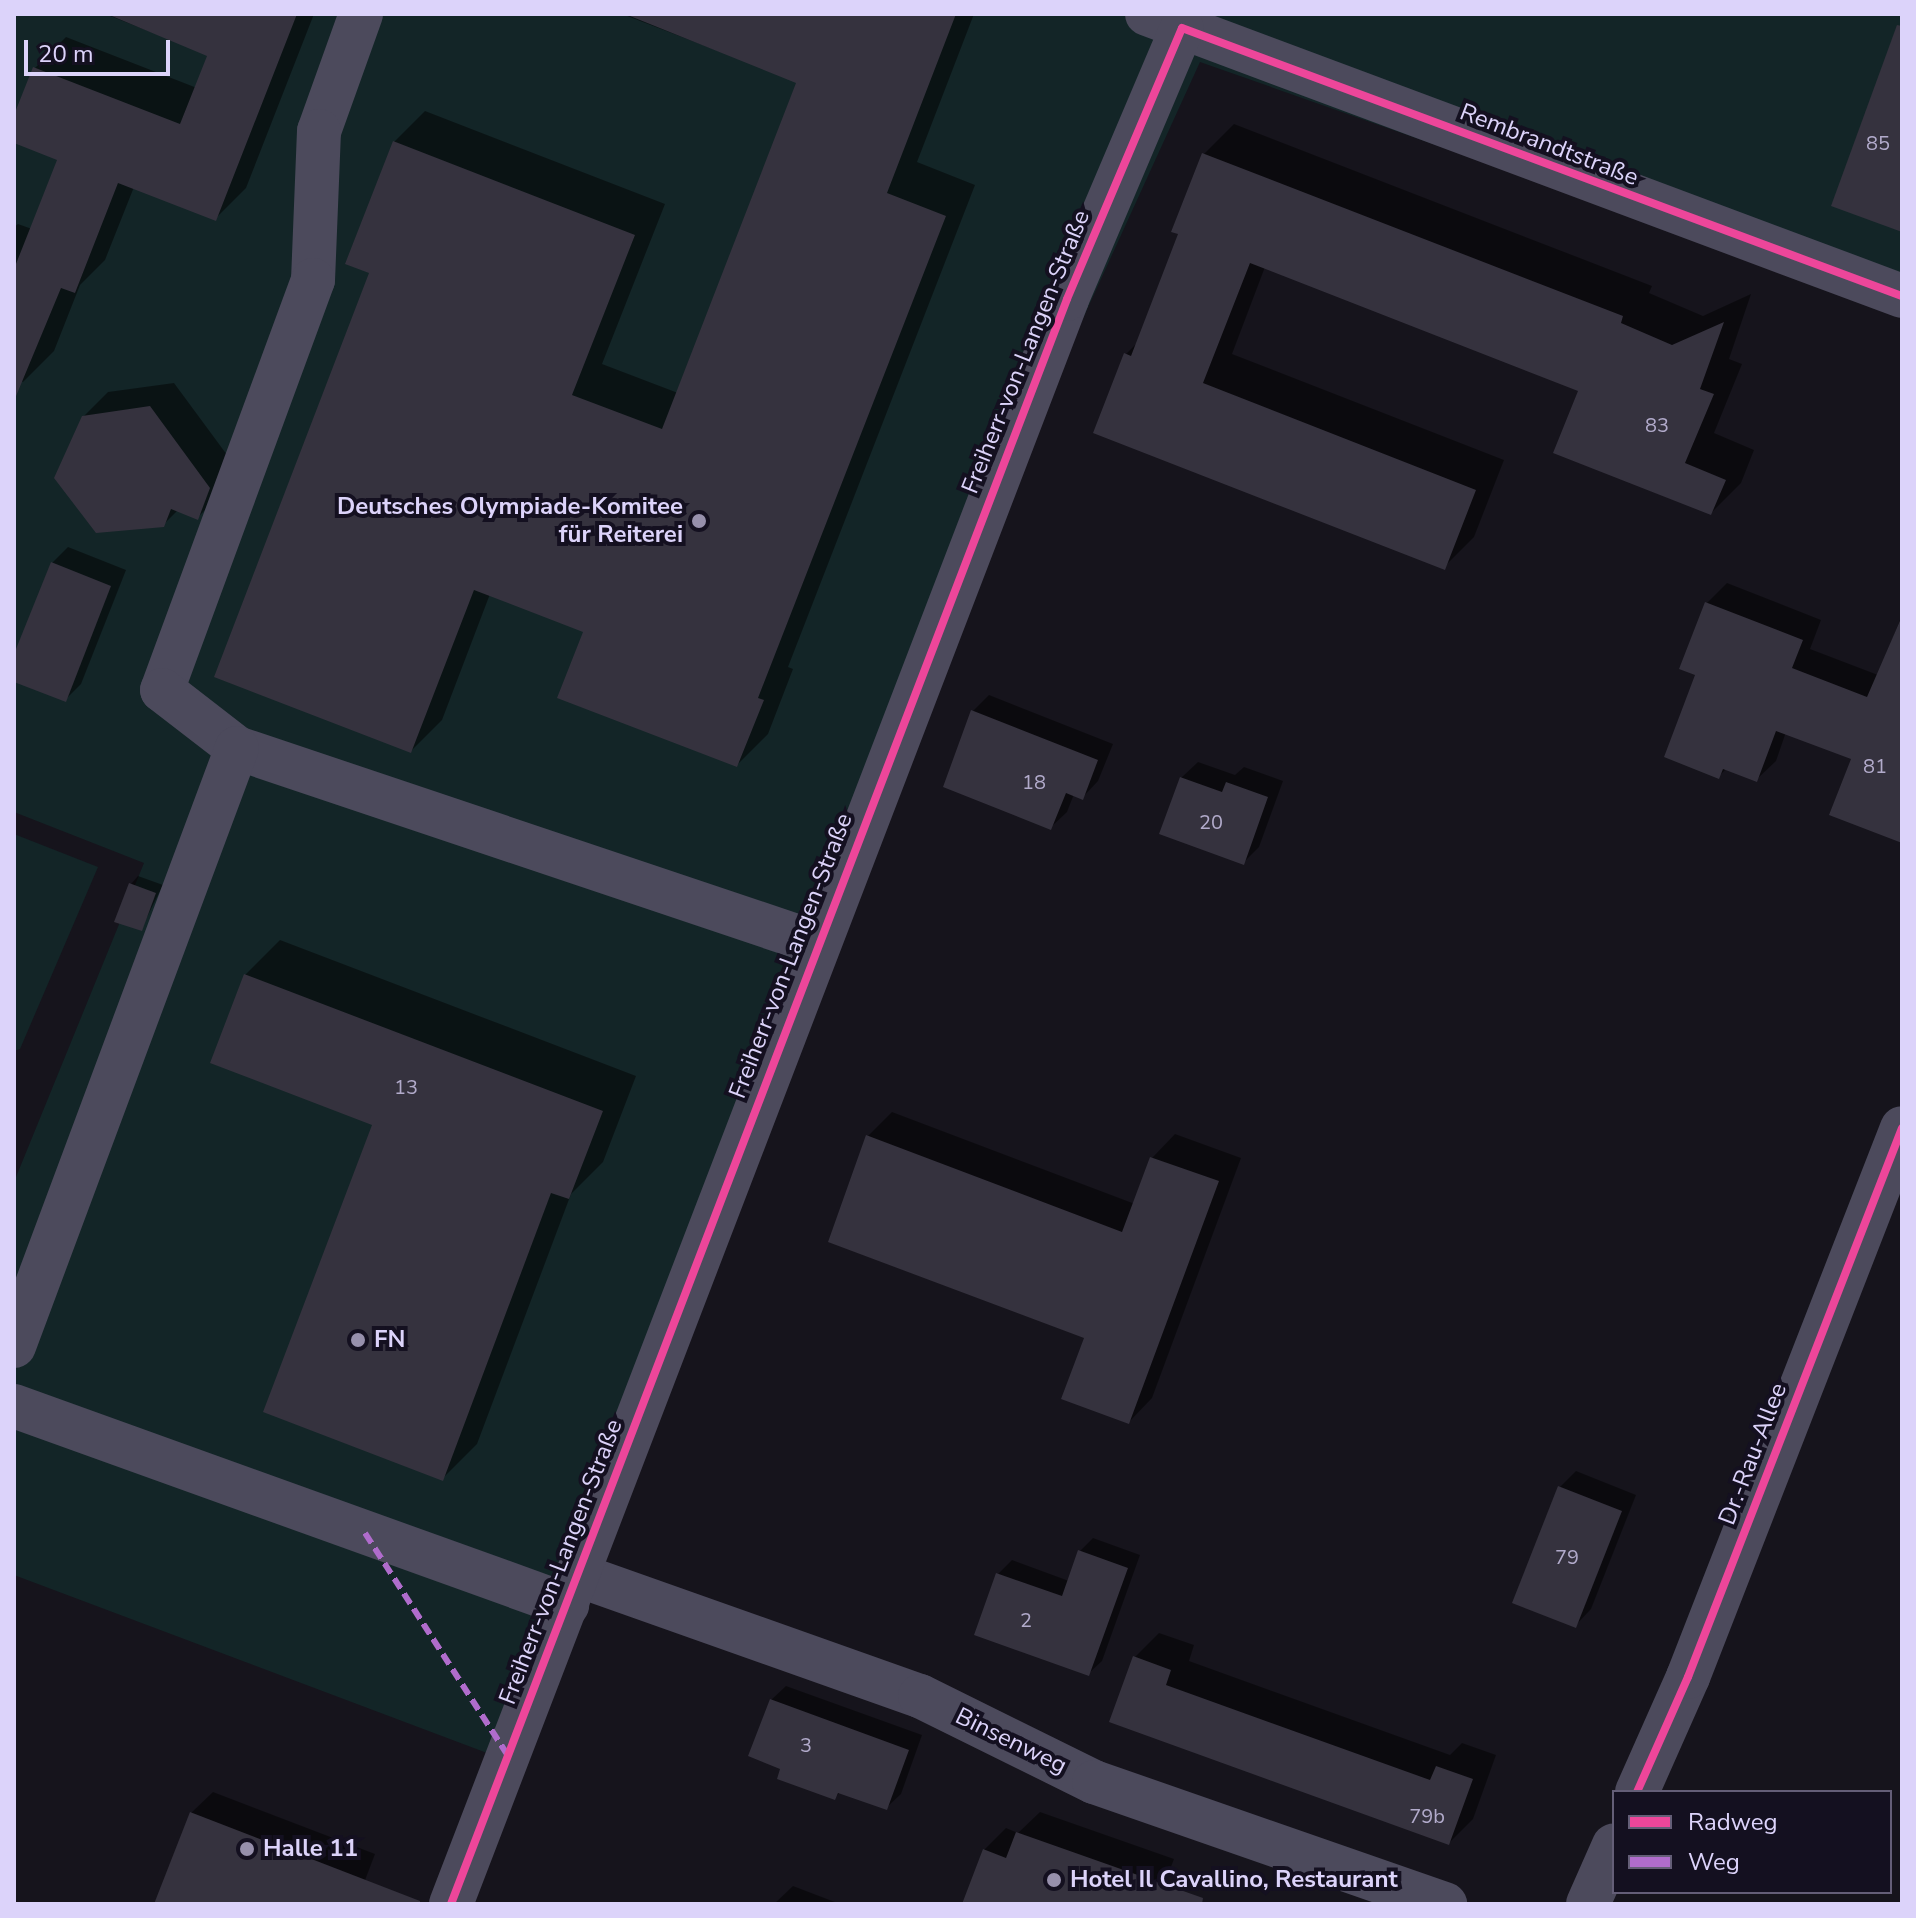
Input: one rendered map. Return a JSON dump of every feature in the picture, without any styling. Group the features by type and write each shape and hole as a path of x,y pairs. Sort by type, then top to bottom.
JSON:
{"street":[{"path":"361,14 319,131 313,280 162,690 237,748 817,943"},
{"name":"Rembrandtstraße","path":"1165,21 1902,296"},
{"name":"Freiherr-von-Langen-Straße","path":"451,1904 817,943 1067,299 1165,21"},
{"path":"14,1346 237,748"},
{"name":"Dr.-Rau-Allee","path":"1638,1790 1688,1677 1902,1128"},
{"name":"Binsenweg","path":"14,1406 573,1590 920,1696 1094,1782 1445,1904"},
{"path":"1588,1904 1612,1850"}],"shaded area":[{"path":"14,14 1902,14 1902,309 1200,62 804,930 495,1756 14,1575 14,1182 144,863 14,812"},
{"path":"14,834 98,867 20,1049 14,1051"}],"building":[{"path":"107,14 297,14 216,221 118,183 75,293 61,288 14,401 14,269 57,160 14,143 14,115 33,67 180,124 207,56"},
{"path":"625,14 956,14 887,193 946,216 758,698 764,700 737,767 557,698 583,632 474,590 411,753 214,677 369,273 345,264 393,141 635,235 572,395 662,429 796,83"},
{"path":"1897,25 1902,26 1902,232 1831,206"},
{"path":"1202,153 1623,316 1621,323 1672,345 1724,322 1700,389 1714,394 1685,463 1726,480 1711,515 1553,453 1578,391 1250,263 1203,383 1476,490 1445,570 1093,433 1124,353 1131,356 1178,234 1171,232"},
{"path":"150,406 210,488 198,520 171,509 164,527 96,533 54,478 82,416"},
{"path":"51,562 111,586 66,702 14,682 14,654"},
{"path":"1705,602 1803,640 1792,668 1867,697 1902,616 1902,843 1829,815 1851,759 1776,731 1757,782 1723,769 1719,779 1664,757 1695,675 1679,669"},
{"path":"971,710 1098,760 1083,800 1066,793 1051,830 943,787"},
{"path":"1180,777 1222,792 1226,782 1268,797 1244,865 1159,834"},
{"path":"129,883 156,893 142,931 114,922"},
{"path":"244,974 603,1111 569,1199 551,1193 443,1481 263,1412 372,1125 210,1063"},
{"path":"866,1135 1122,1232 1150,1157 1219,1181 1129,1424 1061,1399 1084,1338 828,1242"},
{"path":"1558,1486 1622,1511 1576,1628 1512,1603"},
{"path":"1078,1550 1128,1568 1089,1676 974,1635 996,1573 1062,1596"},
{"path":"1133,1656 1171,1670 1166,1685 1430,1780 1436,1766 1473,1779 1449,1845 1109,1722"},
{"path":"770,1699 909,1750 887,1810 838,1793 835,1800 777,1779 780,1769 748,1756"},
{"name":"Halle 11","path":"190,1812 420,1901 420,1904 154,1904"},
{"path":"1016,1832 1203,1898 1202,1904 962,1904 983,1849 1006,1858"}],"marked path":[{"path":"365,1533 509,1757"}],"cycle path":[{"path":"451,1904 1067,299 1182,28 1902,296"},
{"path":"1638,1790 1688,1677 1902,1128"}],"place":[{"name":"Deutsches Olympiade-Komitee für Reiterei","path":"699,521"},
{"name":"FN","path":"358,1340"},
{"name":"Halle 11","path":"247,1849"},
{"name":"Hotel Il Cavallino, Restaurant","path":"1054,1880"}]}
